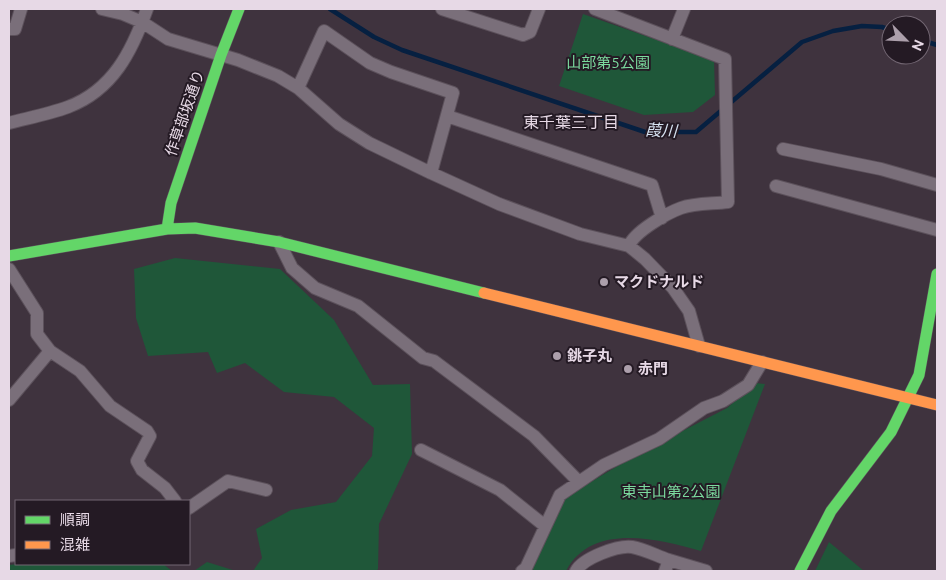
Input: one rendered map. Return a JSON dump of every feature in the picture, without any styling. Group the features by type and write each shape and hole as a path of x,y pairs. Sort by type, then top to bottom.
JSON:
{"street":[{"path":"9,29 15,30 21,9"},
{"path":"102,9 124,14 142,22 168,39 238,60 278,76 298,88 339,124 368,143 499,204 580,234 629,246 645,259 673,288 689,311 699,346"},
{"path":"9,123 67,108 82,101 96,91 121,66 147,9"},
{"name":"作草部坂通り","path":"167,229 171,203 221,55 239,9"},
{"path":"442,9 467,13 523,35 530,32 538,9"},
{"path":"595,9 611,11 672,39 725,59 728,202 682,208 640,232 631,240 629,246"},
{"path":"672,39 684,9"},
{"path":"298,88 324,31 370,63 391,72 453,92 431,173"},
{"path":"446,116 652,185 662,218"},
{"path":"783,149 881,169 937,184"},
{"path":"776,186 937,230"},
{"path":"9,256 167,229 204,230 280,242 937,405"},
{"path":"280,242 292,268 315,288 358,306 423,358 434,361 534,436 579,482"},
{"path":"9,269 37,313 38,334 50,351 80,371 110,406 147,431 150,436 137,461 142,470 165,488 174,500"},
{"path":"800,571 831,511 891,432 919,375 937,274"},
{"path":"9,400 50,351"},
{"path":"522,571 526,568 560,495 604,465 659,439 704,408 723,401 748,385 762,362"},
{"path":"421,450 500,490 545,526"},
{"path":"190,507 228,481 266,490"},
{"path":"576,571 591,558 610,551 631,547 667,566 706,571"}],"green space":[{"name":"山部第5公園","path":"583,14 714,60 715,95 693,112 644,115 559,86"},
{"path":"175,258 280,269 334,320 373,385 410,384 412,454 379,524 378,569 376,571 253,571 262,558 256,529 291,510 336,502 372,456 374,428 334,397 284,392 245,363 217,373 208,352 148,356 136,318 134,269"},
{"name":"東寺山第2公園","path":"756,383 765,384 701,551 646,539 627,538 609,540 592,546 578,556 566,571 531,571 564,498 636,455 727,408"},
{"path":"829,542 864,571 815,571"},
{"path":"207,562 236,571 194,571"},
{"path":"9,565 164,565 172,571 9,571"}],"waterway":[{"name":"葭川","path":"330,9 374,37 402,50 645,132 696,132 802,42 833,31 862,26 881,27"},
{"name":"葭川","path":"931,43 937,45"}],"traffic: fast":[{"path":"167,229 171,203 221,55 239,9"},
{"path":"9,256 167,229 195,228 279,242 484,293"},
{"path":"800,571 831,511 891,432 919,375 937,274"}],"traffic: slow":[{"path":"484,293 937,405"}],"place":[{"name":"マクドナルド","path":"604,282"},
{"name":"銚子丸","path":"557,356"},
{"name":"赤門","path":"628,369"}],"district":[{"name":"東千葉三丁目","path":"571,122"}]}
